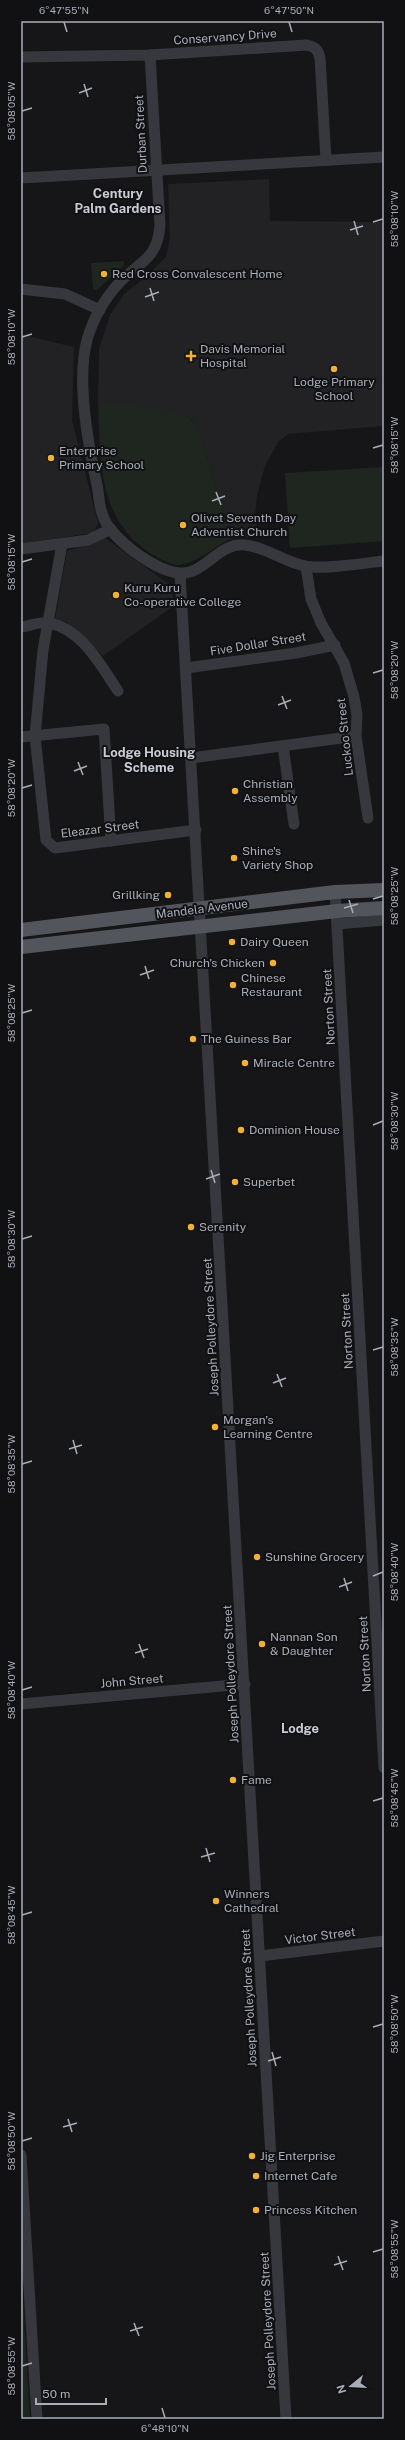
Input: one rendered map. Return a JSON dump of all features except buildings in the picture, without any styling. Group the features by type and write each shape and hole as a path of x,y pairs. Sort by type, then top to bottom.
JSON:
{"main road":[{"name":"Mandela Avenue","path":"21,930 200,910 335,892 384,890"},
{"name":"Mandela Avenue","path":"21,947 201,928 337,917 384,908"}],"street":[{"name":"Conservancy Drive","path":"21,57 150,55 307,45 314,47 319,50 320,58 326,160"},
{"name":"Durban Street","path":"150,55 160,226 159,240 149,258 120,282 100,310 87,340 84,368 84,405 91,456 103,517 111,529 151,563 180,574"},
{"path":"21,178 384,157"},
{"path":"21,288 65,294 100,310"},
{"path":"21,550 88,540 111,529"},
{"name":"Eleazar Street","path":"62,544 48,622 35,736 45,835 48,843 55,848 196,830"},
{"path":"200,910 180,574 191,572 225,549 244,545 306,567 384,561"},
{"name":"Luckoo Street","path":"306,567 307,583 313,606 344,663 354,697 357,715 356,736 368,818"},
{"path":"21,627 48,622 67,630 82,642 98,661 118,692"},
{"name":"Five Dollar Street","path":"186,668 296,653 335,645"},
{"path":"21,737 104,729 111,841"},
{"path":"191,758 356,736"},
{"path":"283,746 294,824"},
{"name":"Norton Street","path":"335,892 384,1768"},
{"name":"Joseph Polleydore Street","path":"200,910 286,2419"},
{"path":"337,917 384,920"},
{"name":"John Street","path":"21,1704 245,1684"},
{"name":"Victor Street","path":"260,1956 384,1941"},
{"path":"21,2155 37,2419"}],"shaded area":[{"name":"Davis Memorial Hospital","path":"269,179 270,221 384,222 384,426 288,434 278,442 265,466 257,495 255,516 259,537 232,538 200,434 192,420 160,409 98,402 99,349 110,315 124,294 147,276 166,257 170,238 168,184"},
{"path":"124,261 124,265 97,290 93,289 91,263"},
{"name":"Enterprise Primary School","path":"28,336 74,347 72,420 98,523 95,530 90,533 21,544 21,337"},
{"path":"98,402 162,408 185,416 192,421 200,434 232,538 199,558 185,564 178,565 174,565 156,557 132,539 120,522 111,505 105,486 100,445"},
{"path":"384,467 384,541 290,548 285,473"},
{"name":"Kuru Kuru Co-operative College","path":"105,538 170,585 175,605 103,656 66,622 55,619 67,551"},
{"path":"21,2265 30,2419 21,2419"}],"place":[{"name":"Red Cross Convalescent Home","path":"104,274"},
{"name":"Davis Memorial Hospital","path":"191,356"},
{"name":"Lodge Primary School","path":"334,369"},
{"name":"Enterprise Primary School","path":"51,458"},
{"name":"Olivet Seventh Day Adventist Church","path":"183,525"},
{"name":"Kuru Kuru Co-operative College","path":"116,595"},
{"name":"Christian Assembly","path":"235,791"},
{"name":"Shine's Variety Shop","path":"234,858"},
{"name":"Grillking","path":"168,895"},
{"name":"Dairy Queen","path":"232,942"},
{"name":"Church's Chicken","path":"273,963"},
{"name":"Chinese Restaurant","path":"233,985"},
{"name":"The Guiness Bar","path":"193,1039"},
{"name":"Miracle Centre","path":"245,1063"},
{"name":"Dominion House","path":"241,1130"},
{"name":"Superbet","path":"235,1182"},
{"name":"Serenity","path":"191,1227"},
{"name":"Morgan’s Learning Centre","path":"215,1427"},
{"name":"Sunshine Grocery","path":"257,1557"},
{"name":"Nannan Son & Daughter","path":"262,1644"},
{"name":"Fame","path":"233,1780"},
{"name":"Winners Cathedral","path":"216,1901"},
{"name":"Jig Enterprise","path":"252,2156"},
{"name":"Internet Cafe","path":"256,2176"},
{"name":"Princess Kitchen","path":"256,2210"}],"district":[{"name":"Century Palm Gardens","path":"118,200"},
{"name":"Lodge Housing Scheme","path":"149,760"},
{"name":"Lodge","path":"300,1728"}]}
